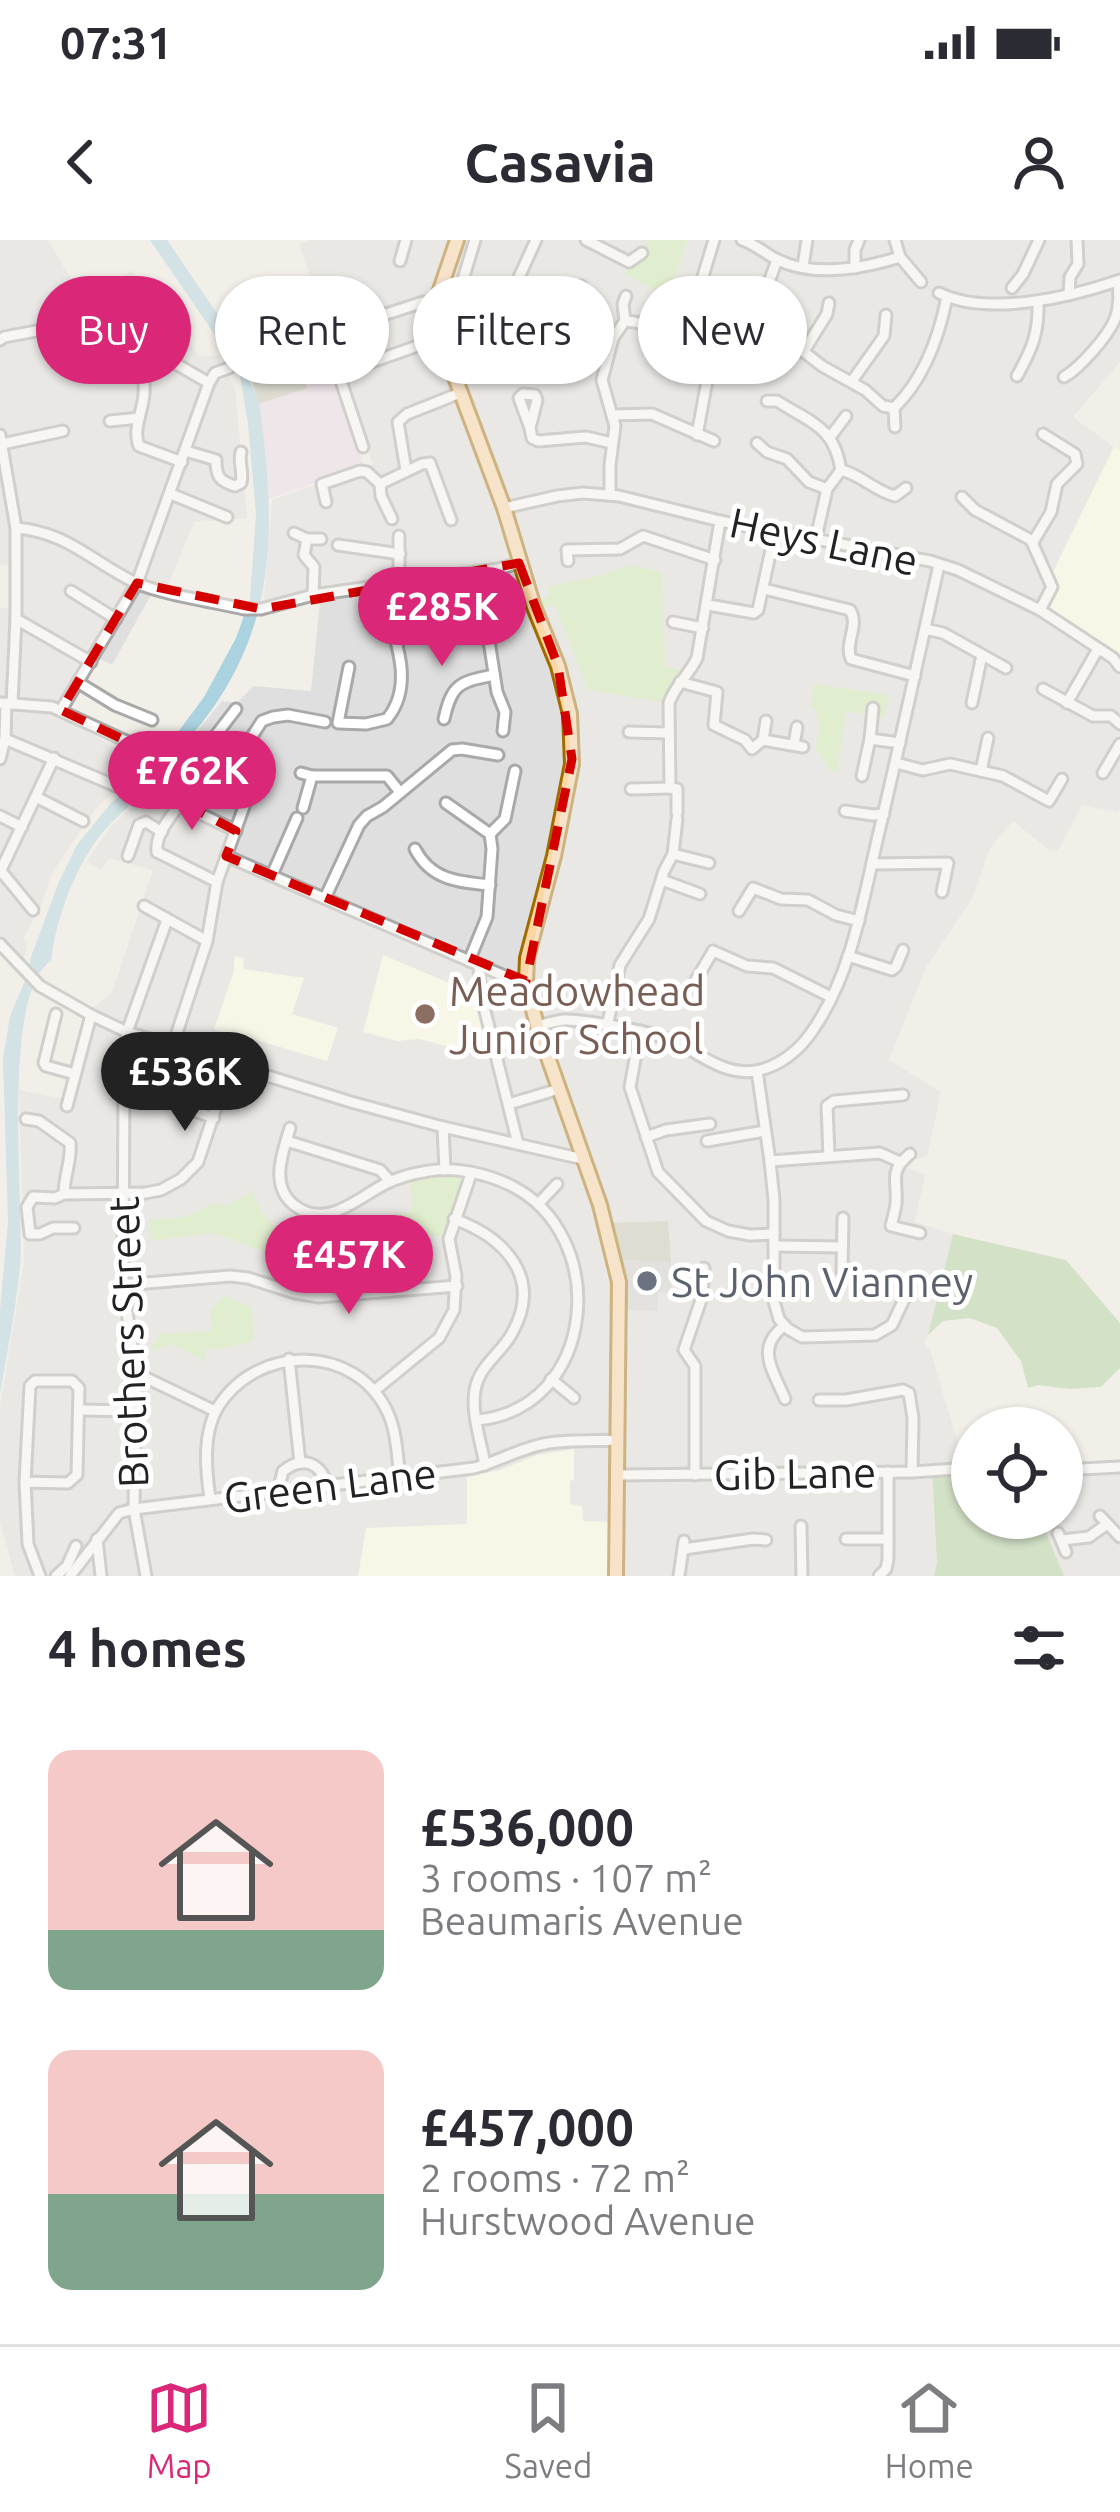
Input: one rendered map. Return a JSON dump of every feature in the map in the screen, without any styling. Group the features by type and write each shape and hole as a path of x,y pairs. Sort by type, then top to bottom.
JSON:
{"main road":[{"path":"444,276 454,241"},
{"path":"457,384 504,508 570,714 572,759 554,856 527,958 526,981 538,1030 600,1205 619,1282 616,1576"}],"street":[{"path":"400,261 406,240"},
{"path":"464,276 475,240"},
{"path":"520,276 536,240"},
{"path":"586,240 629,262 641,253"},
{"path":"702,276 714,240"},
{"path":"746,240 777,260 815,269 855,268 900,257"},
{"path":"803,266 807,240"},
{"path":"855,268 859,240"},
{"path":"895,240 900,257 921,282"},
{"path":"1012,288 1039,240"},
{"path":"1069,295 1070,278 1078,264 1077,240"},
{"path":"771,276 777,260"},
{"path":"895,427 894,408 910,390 939,334 943,295 995,303 1038,302 1119,280 1115,319 1078,370 1064,377"},
{"path":"614,337 625,321 626,296"},
{"path":"1017,376 1039,327 1038,302"},
{"path":"807,346 829,303"},
{"path":"852,382 884,335 886,315"},
{"path":"625,321 656,329 706,358 709,370 697,435"},
{"path":"0,340 36,331"},
{"path":"807,354 883,406 894,408"},
{"path":"191,373 208,383"},
{"path":"62,710 137,583 215,373"},
{"path":"144,384 146,399 136,438 139,446 216,460 216,475 235,486 243,474 241,452"},
{"path":"341,384 363,447"},
{"path":"603,384 615,426 610,495"},
{"path":"406,470 398,422 460,393"},
{"path":"767,401 777,401 831,436 838,450 841,470 827,489 816,538"},
{"path":"612,415 652,414 714,441"},
{"path":"831,436 846,416"},
{"path":"110,422 139,418"},
{"path":"530,428 538,441 586,437 612,443"},
{"path":"2,444 63,431"},
{"path":"1033,542 1051,512 1057,484 1077,464 1075,454 1043,434"},
{"path":"0,435 4,481 16,528 17,566 16,619 0,759"},
{"path":"758,443 787,459 809,482 827,489"},
{"path":"380,484 430,463 451,520"},
{"path":"841,470 886,494 896,496 906,488"},
{"path":"326,502 322,484 367,472 380,484 392,519"},
{"path":"170,494 227,517"},
{"name":"Heys Lane","path":"504,508 557,496 610,495 939,565 1040,610 1120,667"},
{"path":"962,497 975,510 1033,542 1052,587 1040,610"},
{"path":"670,788 669,703 697,658 720,521"},
{"path":"16,528 66,540 137,583 244,609 519,563"},
{"path":"708,605 754,614 758,610 775,531"},
{"path":"294,533 321,538"},
{"path":"399,536 399,584"},
{"path":"568,561 567,550 620,549 639,536 716,560"},
{"path":"307,539 304,555 314,567 313,595"},
{"path":"338,545 363,554 400,554"},
{"path":"494,1047 566,1020 669,1039 719,1066 758,1071 798,1050 831,997 859,921 939,565"},
{"path":"0,569 17,566"},
{"path":"465,574 469,598 489,641 505,712 503,731"},
{"path":"173,1045 207,941 218,882 251,788 249,741 262,721 288,715 366,724 395,720 403,668 381,585"},
{"path":"764,590 850,610 854,619 848,648 851,659 915,676"},
{"path":"71,591 116,619"},
{"path":"16,619 91,662"},
{"path":"673,622 703,628"},
{"path":"925,629 944,633 1006,668"},
{"path":"394,635 434,635"},
{"path":"1067,703 1098,649"},
{"path":"971,703 982,655"},
{"path":"332,722 349,667"},
{"path":"444,719 450,693 459,685 494,675"},
{"path":"79,682 152,720"},
{"path":"680,682 717,692 714,725 752,748 763,740 766,721"},
{"path":"1043,688 1093,716 1112,716 1120,724"},
{"path":"6,703 62,710 147,756 167,792 236,831"},
{"path":"862,776 873,708"},
{"path":"218,882 157,852 155,845 201,788 216,735 236,709"},
{"path":"763,740 798,746 797,727"},
{"path":"628,732 669,733"},
{"path":"981,771 988,738"},
{"path":"5,739 116,786 147,756"},
{"path":"870,739 900,743"},
{"path":"1103,773 1120,744"},
{"path":"325,898 367,816 452,750 498,755"},
{"path":"33,910 0,872 54,758"},
{"path":"224,760 250,758"},
{"path":"896,764 923,770 950,764 1004,776 1049,801 1062,779"},
{"path":"514,771 505,819 490,834 487,917 474,963 518,1144"},
{"path":"272,875 300,813 307,774 387,776 399,791"},
{"path":"607,1027 620,965 649,919 674,854 680,816 677,789 631,789"},
{"path":"36,797 83,821"},
{"path":"446,803 490,834"},
{"path":"845,811 884,814"},
{"path":"0,816 22,827"},
{"path":"128,856 139,825 146,822 162,832"},
{"path":"415,849 421,861 451,882 490,885"},
{"path":"674,854 709,863"},
{"path":"226,856 516,982 526,981"},
{"path":"872,864 948,863 942,892"},
{"path":"662,880 700,894"},
{"path":"740,910 753,888 781,899 808,900 859,921"},
{"path":"144,906 207,941"},
{"name":"Brothers Street","path":"146,1576 134,1509 136,1373 123,1285 127,1032 167,920"},
{"path":"0,944 40,986 127,1032 443,1127 583,1159"},
{"path":"848,956 892,970 903,950"},
{"path":"696,980 713,951 747,966 773,968 831,997"},
{"path":"56,1014 44,1063 74,1074"},
{"path":"68,1106 91,1016"},
{"path":"640,1031 630,1088 658,1172 706,1221 728,1231 842,1247"},
{"path":"74,1228 30,1234 27,1208 33,1197 160,1190 181,1180 198,1162 230,1065"},
{"path":"758,1071 770,1161 775,1309 784,1326 808,1337 875,1335 896,1319 905,1295"},
{"path":"509,1104 559,1089"},
{"path":"829,1156 827,1106 834,1101 903,1095"},
{"path":"192,1110 214,1118"},
{"path":"26,1119 40,1121 70,1143 64,1193"},
{"path":"646,1137 710,1124"},
{"path":"443,1127 446,1170"},
{"path":"290,1128 280,1161 280,1182 287,1199 302,1210 322,1216 339,1211 390,1181 430,1170 508,1184 539,1203 575,1270 580,1304 575,1333 564,1362 551,1379 515,1411 476,1420"},
{"path":"707,1141 765,1131"},
{"path":"286,1142 380,1170 390,1181"},
{"path":"770,1161 880,1153 905,1158 894,1174 897,1199 891,1226 920,1233"},
{"path":"374,1391 440,1338 454,1310 457,1286 449,1250 454,1219 471,1174"},
{"path":"539,1203 557,1184"},
{"path":"842,1271 843,1218"},
{"path":"454,1219 498,1241 512,1257 524,1295 510,1338 484,1368 476,1386 476,1420 485,1465"},
{"path":"694,1474 695,1366 684,1350 702,1297 704,1268"},
{"path":"123,1285 230,1276 319,1297 457,1286"},
{"path":"431,1289 454,1310"},
{"path":"784,1326 771,1337 766,1350 785,1399"},
{"path":"210,1499 206,1457 215,1411 253,1373 289,1359 304,1358 351,1372 374,1391 392,1427 400,1477"},
{"path":"289,1359 300,1463"},
{"path":"136,1373 215,1411"},
{"path":"551,1379 574,1398"},
{"path":"25,1482 68,1483 77,1475 81,1410 79,1388 72,1381 35,1381 30,1386 25,1482 28,1544 40,1576"},
{"path":"819,1400 909,1393 913,1472"},
{"path":"81,1410 135,1411"},
{"name":"Green Lane","path":"134,1509 485,1465 549,1443 618,1440"},
{"path":"278,1491 287,1467 300,1463 319,1468 328,1486"},
{"path":"1083,1469 1120,1468"},
{"name":"Gib Lane","path":"617,1474 951,1469"},
{"path":"879,1576 886,1569 888,1472"},
{"path":"70,1576 119,1513 134,1509"},
{"path":"1062,1542 1089,1537 1104,1520 1120,1538"},
{"path":"801,1526 802,1576"},
{"path":"680,1576 684,1545 758,1536"},
{"path":"97,1539 101,1576"},
{"path":"846,1539 888,1539"},
{"path":"787,1540 801,1540"},
{"path":"56,1576 67,1566 76,1546"}],"highlighted area":[{"path":"519,563 558,666 572,759 526,981 226,856 236,831 172,797 137,746 61,710 137,583 261,609"}],"shaded area":[{"path":"0,240 48,240 69,276 36,276 36,384 191,384 191,345 200,356 215,356 215,384 235,388 247,518 194,522 168,585 157,584 112,665 90,654 56,711 143,766 96,808 52,873 23,939 27,945 23,962 0,934 0,608 20,609 21,562 0,566"},
{"path":"309,240 1120,240 1120,362 1073,417 1114,447 1052,574 1045,609 1038,618 1120,677 1120,809 1082,805 1058,851 1049,850 1013,821 990,848 972,899 926,967 889,1060 941,1092 927,1157 910,1160 904,1167 925,1174 915,1222 953,1234 924,1342 951,1420 951,1469 931,1472 934,1576 15,1576 0,1522 0,1407 24,1261 19,1090 64,1099 88,1012 112,993 153,870 109,858 101,870 86,862 109,829 145,794 222,701 237,703 253,686 311,691 321,592 264,601 272,500 373,464 346,384 389,384 389,276 310,276 299,244"},
{"path":"253,384 306,384 307,388 259,404"},
{"path":"305,384 336,384 364,466 268,499 259,404 306,388"},
{"path":"1114,447 1120,451 1120,663 1045,609 1052,574"},
{"name":"Meadowhead Junior School","path":"383,955 478,995 485,1038 466,1051 363,1032"},
{"path":"235,956 244,958 243,969 304,978 292,1014 338,1028 327,1061 250,1038 245,1052 239,1050 242,1038 214,1029"},
{"path":"668,1221 671,1262 621,1260 611,1223"},
{"name":"St John Vianney","path":"621,1260 671,1262 672,1292 658,1293 658,1311 626,1310"},
{"path":"574,1449 570,1504 582,1506 583,1521 610,1522 610,1576 358,1576 366,1528 467,1524 467,1477"},
{"path":"1120,1471 1120,1576 1064,1576 1049,1539 1083,1539 1083,1474"}],"green space":[{"path":"648,240 688,240 675,276 638,276 638,281 624,273 640,258"},
{"path":"632,565 662,572 665,666 687,672 667,703 588,690 555,605 542,608 540,600 550,596 548,587"},
{"path":"813,684 889,695 884,717 846,711 837,772 830,771 815,747 820,731 816,709 811,708"},
{"path":"431,1174 467,1179 447,1236 425,1236 409,1261 323,1270 291,1264 213,1233 151,1241 149,1219 183,1217 213,1203 229,1205 253,1191 266,1217 287,1234 313,1241 342,1238 392,1215 412,1212 410,1178"},
{"path":"953,1234 1066,1260 1120,1323 1120,1368 1101,1387 1028,1388 1021,1361 997,1328 970,1318 943,1321 928,1335"},
{"path":"225,1296 252,1308 254,1341 205,1348 205,1361 171,1344 155,1351 152,1346 160,1334 212,1331 210,1311"},
{"path":"932,1474 951,1474 951,1539 1049,1539 1064,1576 934,1576"}],"water":[{"path":"150,240 167,240 215,311 215,335 191,300 191,276 175,276"},
{"path":"241,384 252,384 260,409 269,524 264,581 250,637 214,706 87,854 66,898 51,961 35,981 25,1014 18,1103 20,1266 0,1394 0,1311 8,1221 3,1059 10,1016 77,845 111,803 158,759 204,697 236,638 250,599 256,514"}],"place":[{"name":"Meadowhead Junior School","path":"425,1014"},
{"name":"St John Vianney","path":"647,1281"}]}
